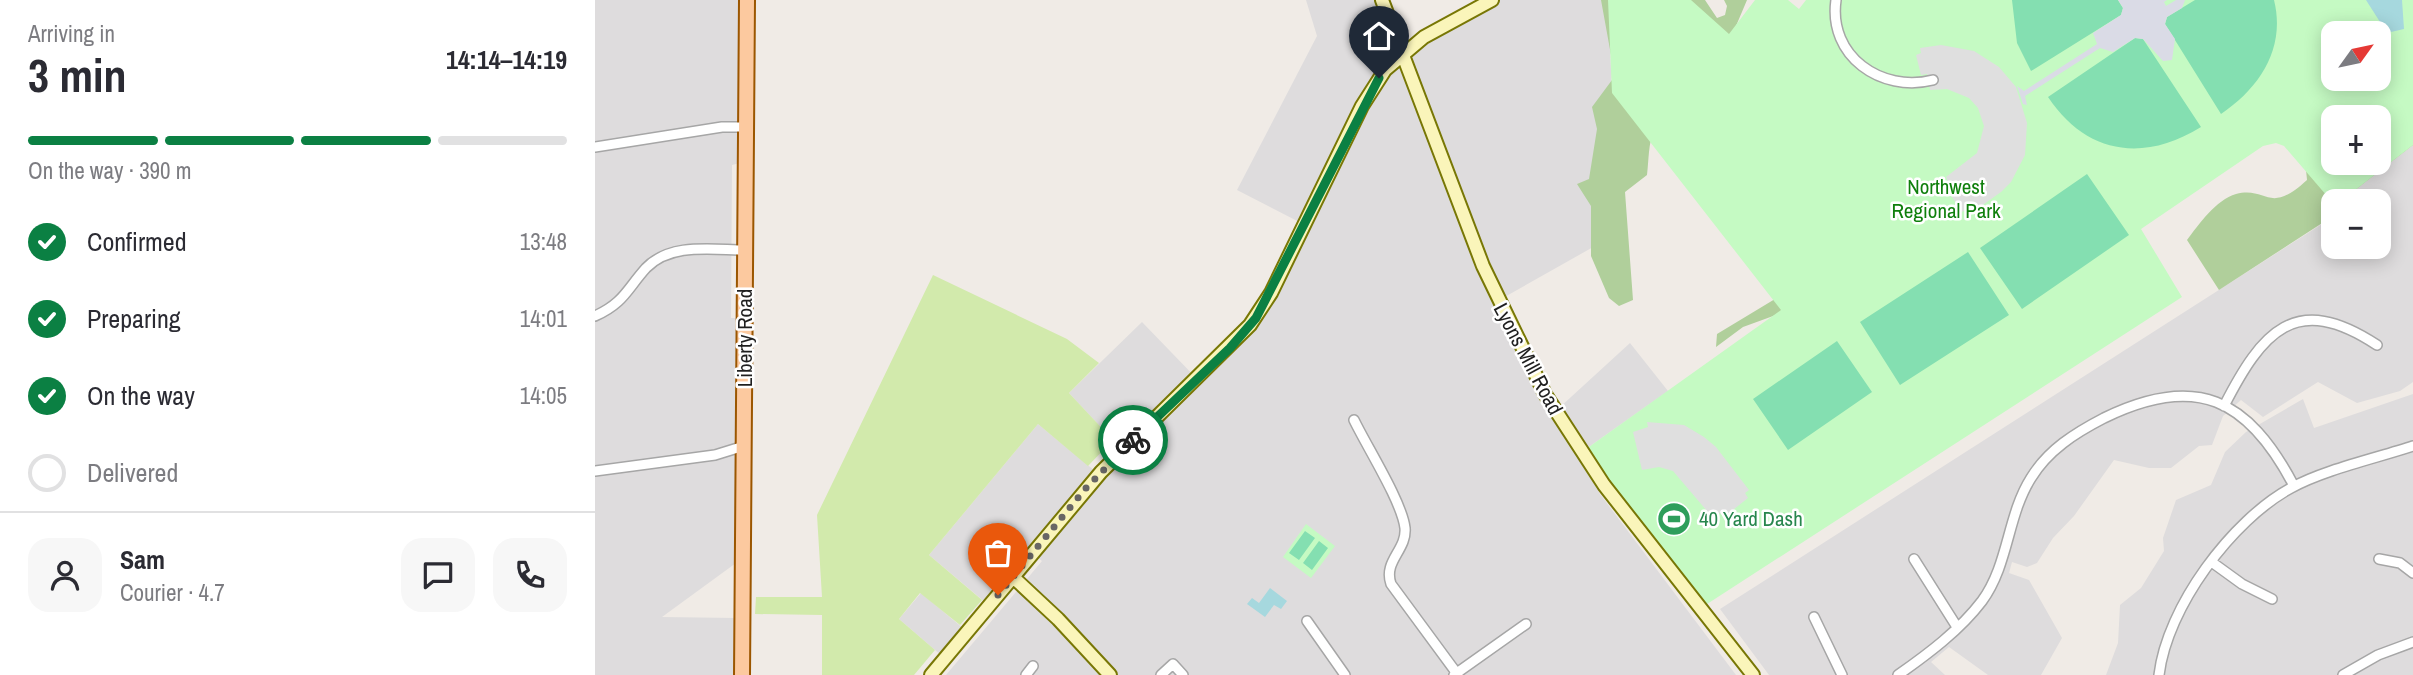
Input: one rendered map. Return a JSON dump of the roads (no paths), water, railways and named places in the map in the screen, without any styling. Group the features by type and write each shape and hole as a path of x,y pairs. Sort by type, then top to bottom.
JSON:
{"main road":[{"name":"Liberty Road","path":"742,675 747,0"}],"street":[{"name":"Lyons Mill Road","path":"1383,0 1400,54 1492,288 1551,405 1617,502 1753,675"},
{"path":"931,675 1101,472 1230,348 1256,318 1367,97 1400,54 1433,31 1492,0"},
{"path":"1836,0 1840,37 1860,65 1872,74 1895,83 1911,84 1933,80"},
{"path":"595,147 722,127 746,127"},
{"path":"595,316 624,299 644,270 666,254 687,250 746,250"},
{"path":"2224,406 2248,360 2267,338 2281,330 2323,320 2350,329 2377,345"},
{"path":"1898,675 1957,626 1981,601 1994,581 2023,492 2054,450 2087,427 2137,402 2175,395 2195,396 2224,406 2260,432 2294,486"},
{"path":"1355,420 1403,522 1404,541 1388,569 1391,584 1457,674 1526,624"},
{"path":"595,471 715,455 744,446"},
{"path":"2159,675 2174,622 2213,563 2252,514 2294,486 2413,446"},
{"path":"1914,559 1957,626"},
{"path":"2379,559 2400,563 2413,573"},
{"path":"2213,563 2242,584 2272,599"},
{"path":"1013,577 1058,619 1110,675"},
{"path":"1814,617 1842,675"},
{"path":"1307,621 1345,675"},
{"path":"2343,675 2378,655 2413,642"},
{"path":"1161,675 1173,664 1183,675"},
{"path":"1026,675 1033,666"}],"water":[{"path":"2366,0 2402,0 2404,29 2391,32 2391,21 2379,21"},
{"path":"1270,588 1287,601 1281,609 1274,605 1265,617 1247,604 1252,598 1259,603"}],"place":[{"name":"40 Yard Dash","path":"1674,519"}],"park label":[{"name":"Northwest Regional Park","path":"1946,199"}]}
